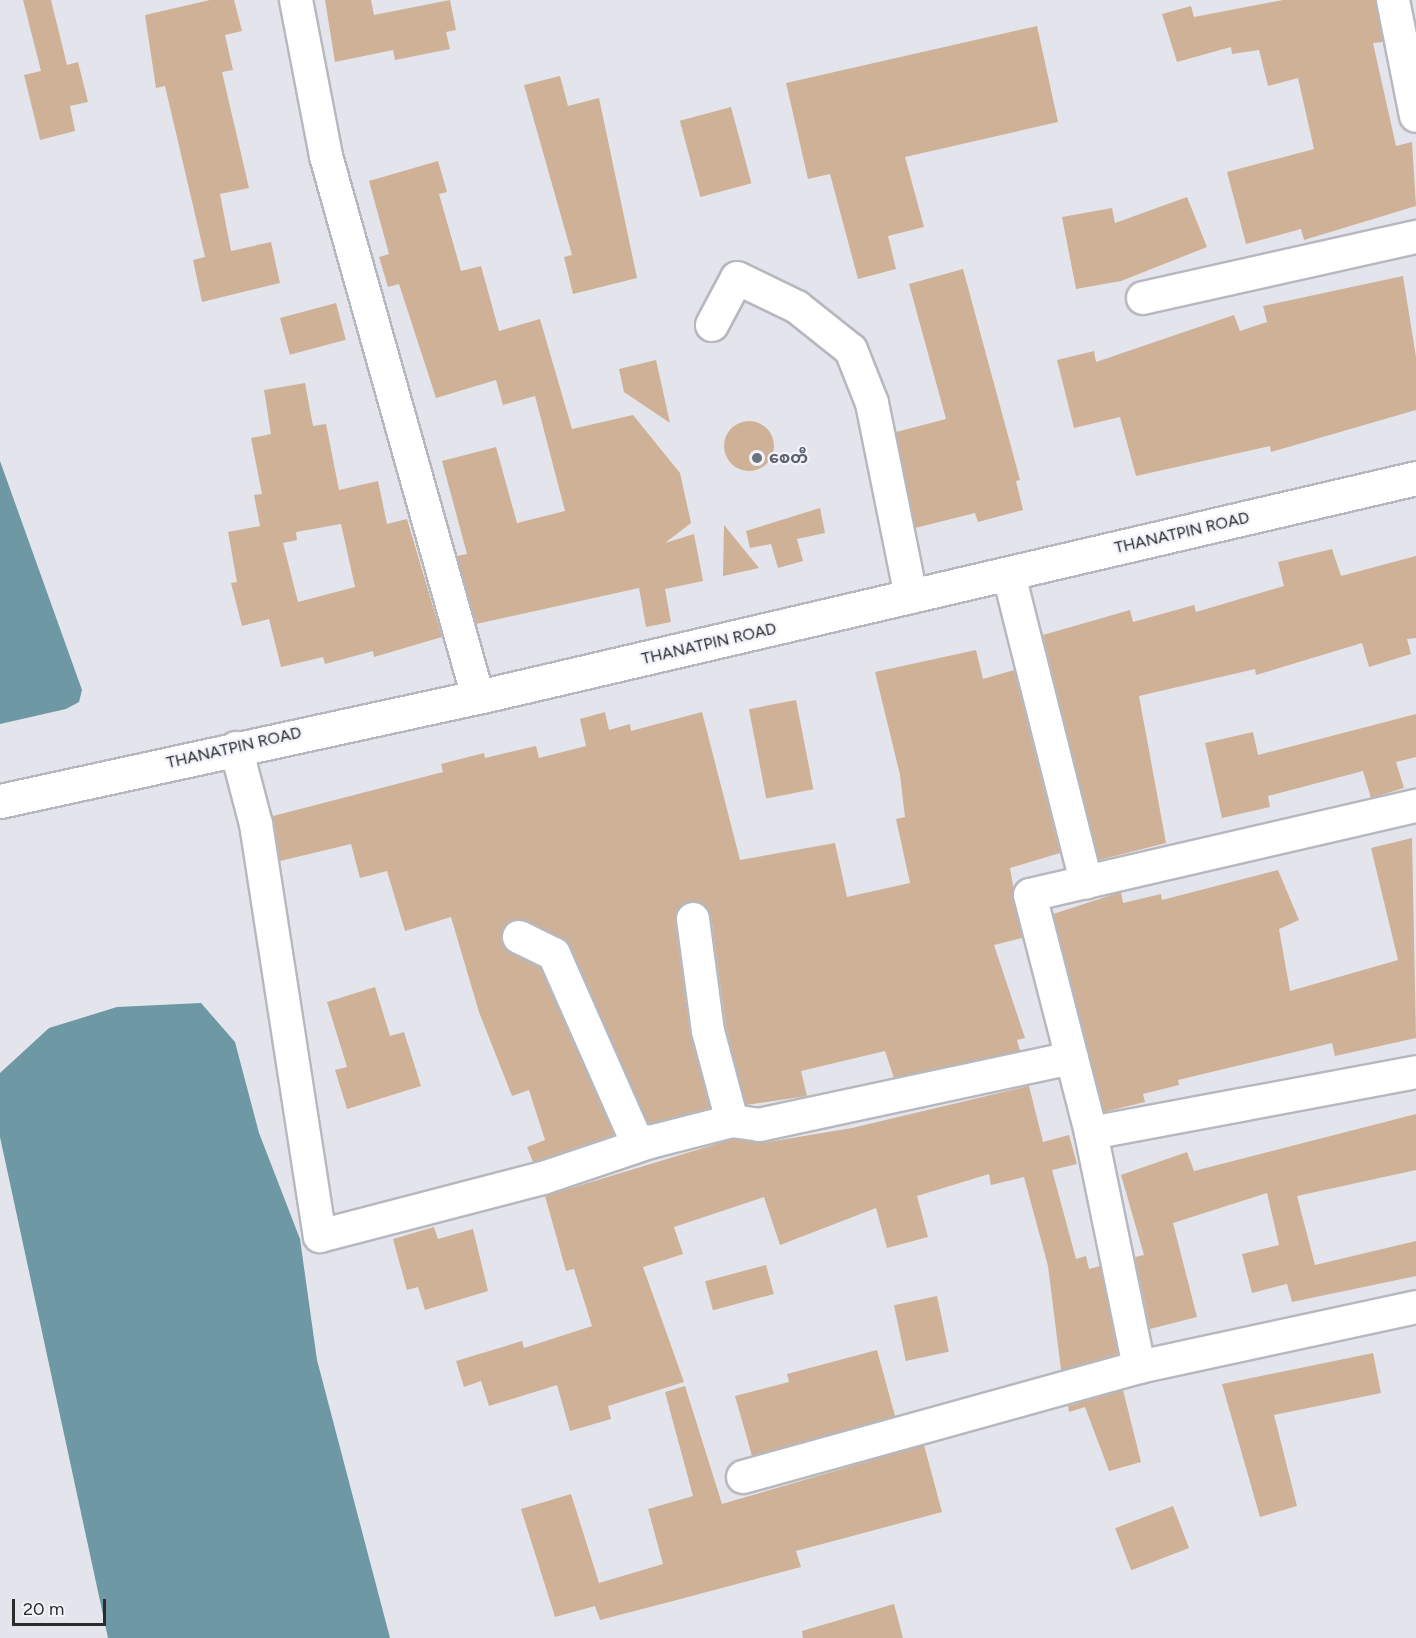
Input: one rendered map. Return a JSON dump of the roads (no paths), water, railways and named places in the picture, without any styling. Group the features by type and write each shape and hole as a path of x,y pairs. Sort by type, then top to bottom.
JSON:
{"main road":[{"name":"THANATPIN ROAD","path":"0,801 478,697 1009,575 1416,478"}],"street":[{"path":"296,0 326,156 478,697"},
{"path":"1393,0 1416,116"},
{"path":"1143,298 1416,237"},
{"path":"712,325 737,278 797,307 850,350 872,403 911,597"},
{"path":"1009,575 1086,882"},
{"path":"236,748 256,824 320,1236 543,1178 650,1142 732,1121 759,1125 1072,1058"},
{"path":"1139,1367 1091,1133 1030,895 1416,806"},
{"path":"693,919 708,1030 732,1121"},
{"path":"519,937 554,954 636,1140 650,1142"},
{"path":"1091,1133 1416,1072"},
{"path":"743,1477 1139,1367 1416,1307"}],"water":[{"path":"0,461 82,690 79,702 66,709 0,724"},
{"path":"201,1003 235,1042 259,1133 300,1239 317,1360 390,1638 108,1638 0,1137 0,1073 49,1028 117,1007"}],"place":[{"name":"စေတီ","path":"757,458"}]}
